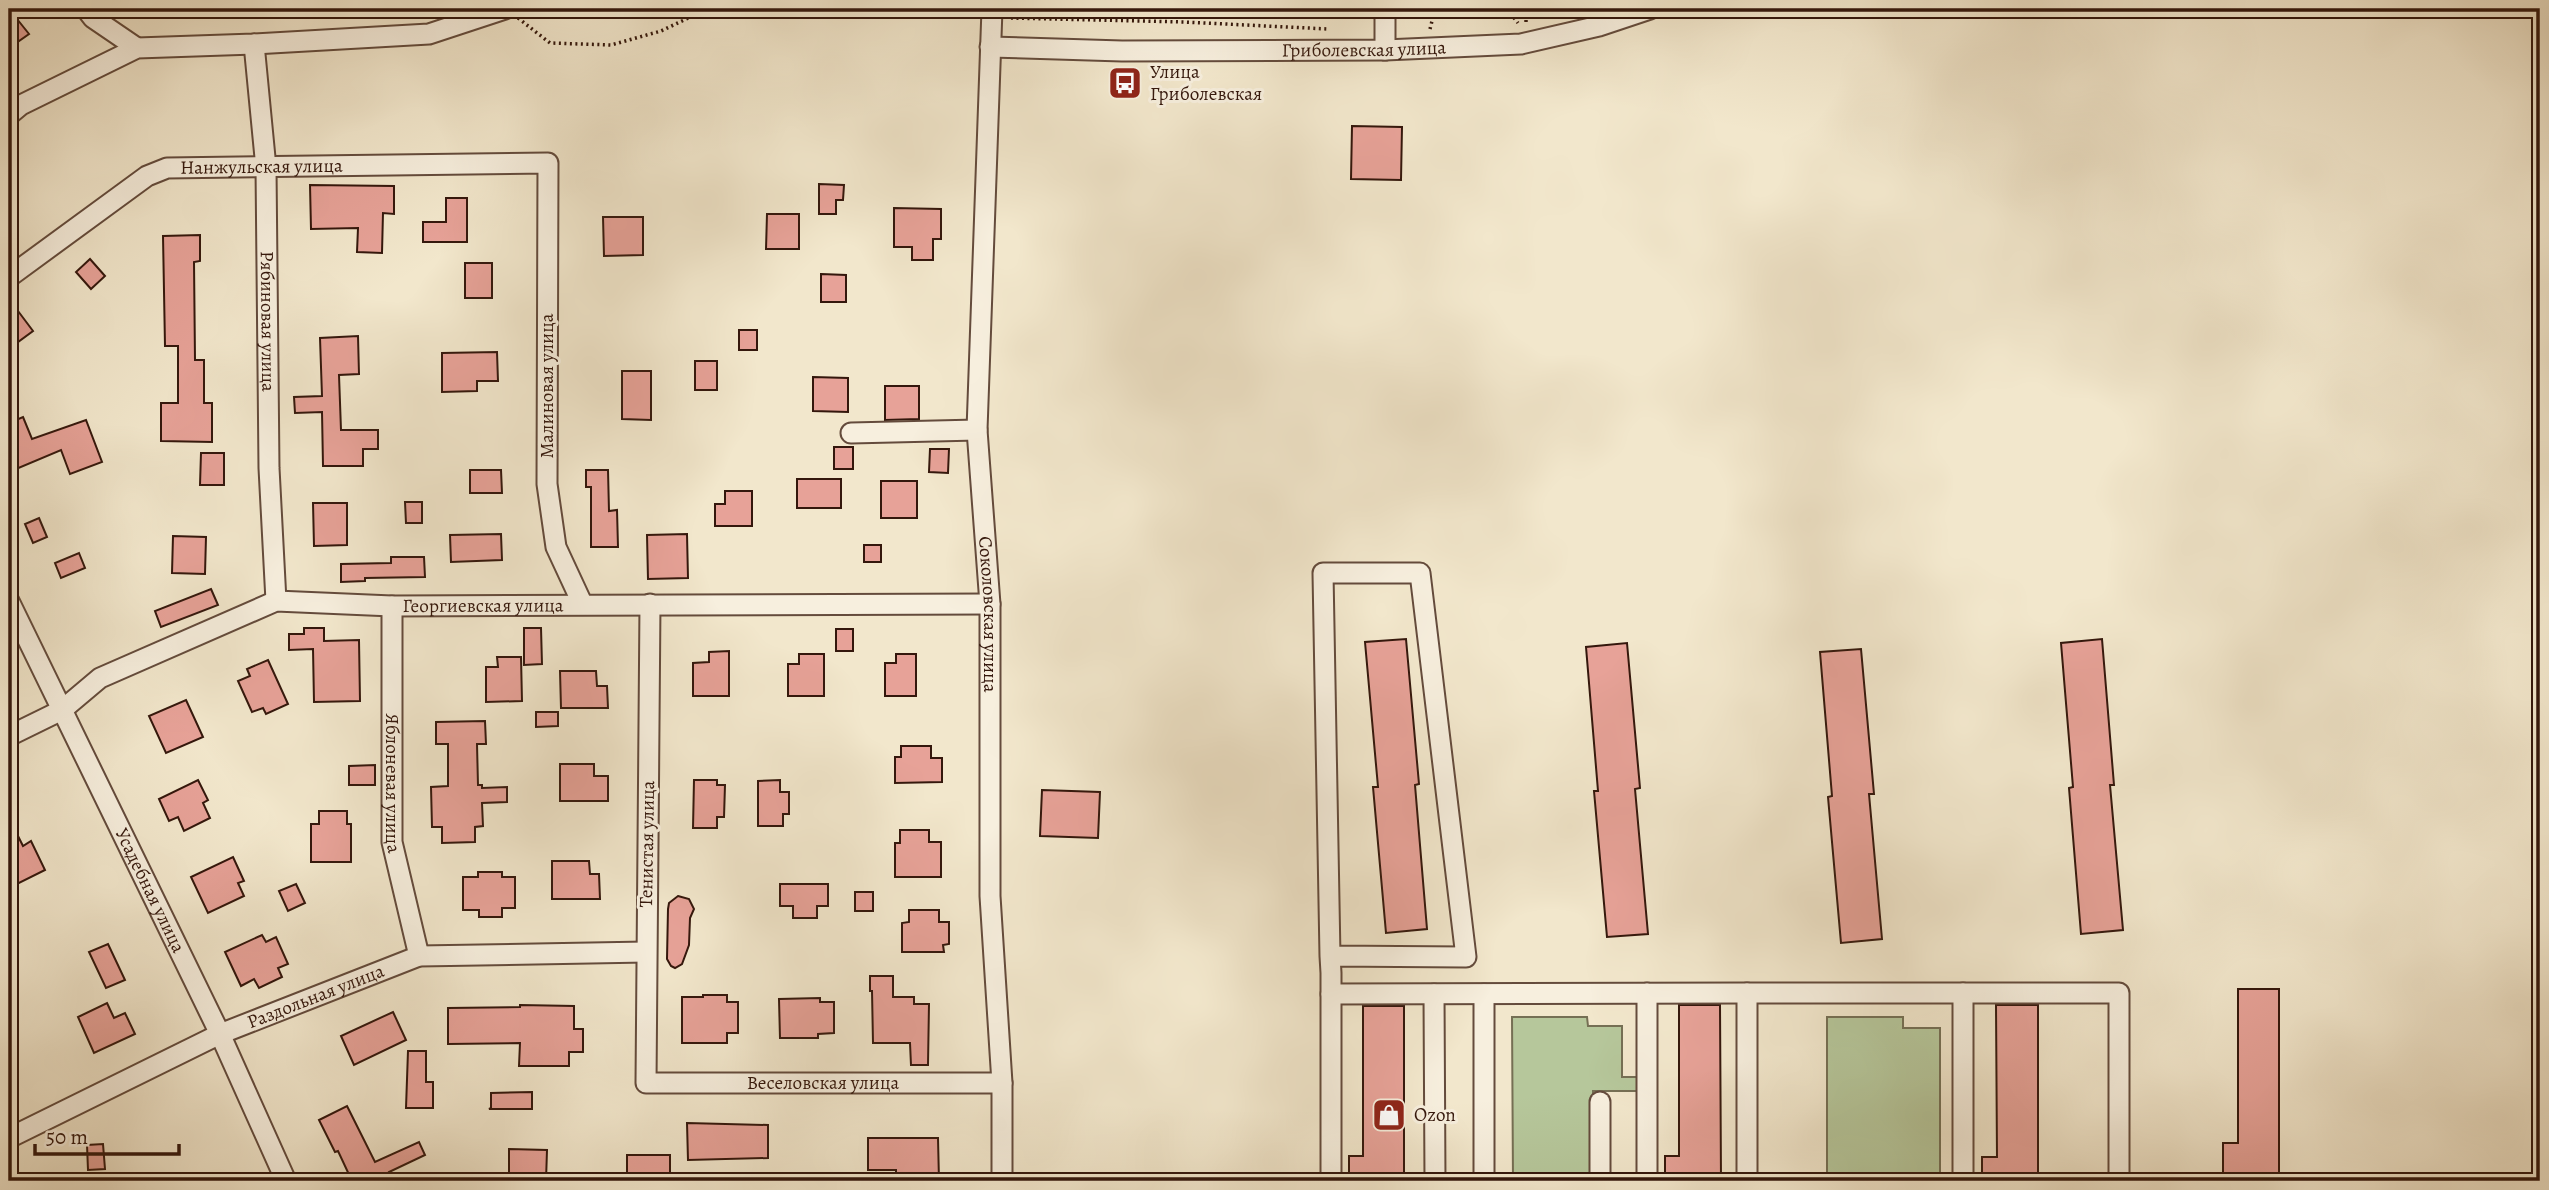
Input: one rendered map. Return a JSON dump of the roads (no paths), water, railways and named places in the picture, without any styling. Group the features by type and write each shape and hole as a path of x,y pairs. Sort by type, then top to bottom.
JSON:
{"street":[{"path":"86,9 93,18 137,48"},
{"path":"1385,9 1385,50"},
{"name":"Гриболевская улица","path":"990,47 1122,51 1385,50 1521,44 1599,26 1650,9"},
{"path":"9,116 22,106 137,48 429,34 511,13"},
{"name":"Соколовская улица","path":"992,13 977,430 990,604 990,896 1002,1083 1002,1181"},
{"name":"Рябиновая улица","path":"254,44 266,168 269,468 276,601"},
{"name":"Нанжульская улица","path":"9,277 147,176 167,169 548,163"},
{"name":"Малиновая улица","path":"548,163 547,484 556,547 582,603"},
{"path":"850,433 977,430"},
{"path":"1330,956 1466,957 1420,573 1323,573 1330,956 1331,994 1331,1181"},
{"name":"Усадебная улица","path":"9,601 220,1034 286,1181"},
{"name":"Георгиевская улица","path":"9,736 62,710 100,678 276,601 391,606 582,603 990,604"},
{"name":"Тенистая улица","path":"646,1083 650,604"},
{"name":"Яблоневая улица","path":"391,606 392,842 419,956"},
{"name":"Раздольная улица","path":"9,1138 220,1034 419,956 646,951"},
{"path":"1647,993 1647,1181"},
{"path":"1746,993 1747,1181"},
{"path":"1963,993 1963,1181"},
{"path":"1331,994 2119,993 2119,1181"},
{"path":"1434,994 1435,1181"},
{"path":"1484,994 1484,1181"},
{"name":"Веселовская улица","path":"646,1083 1002,1083"},
{"path":"1600,1102 1600,1181"}],"place":[{"name":"Улица Гриболевская","path":"1125,83"},
{"name":"Ozon","path":"1389,1115"}]}
